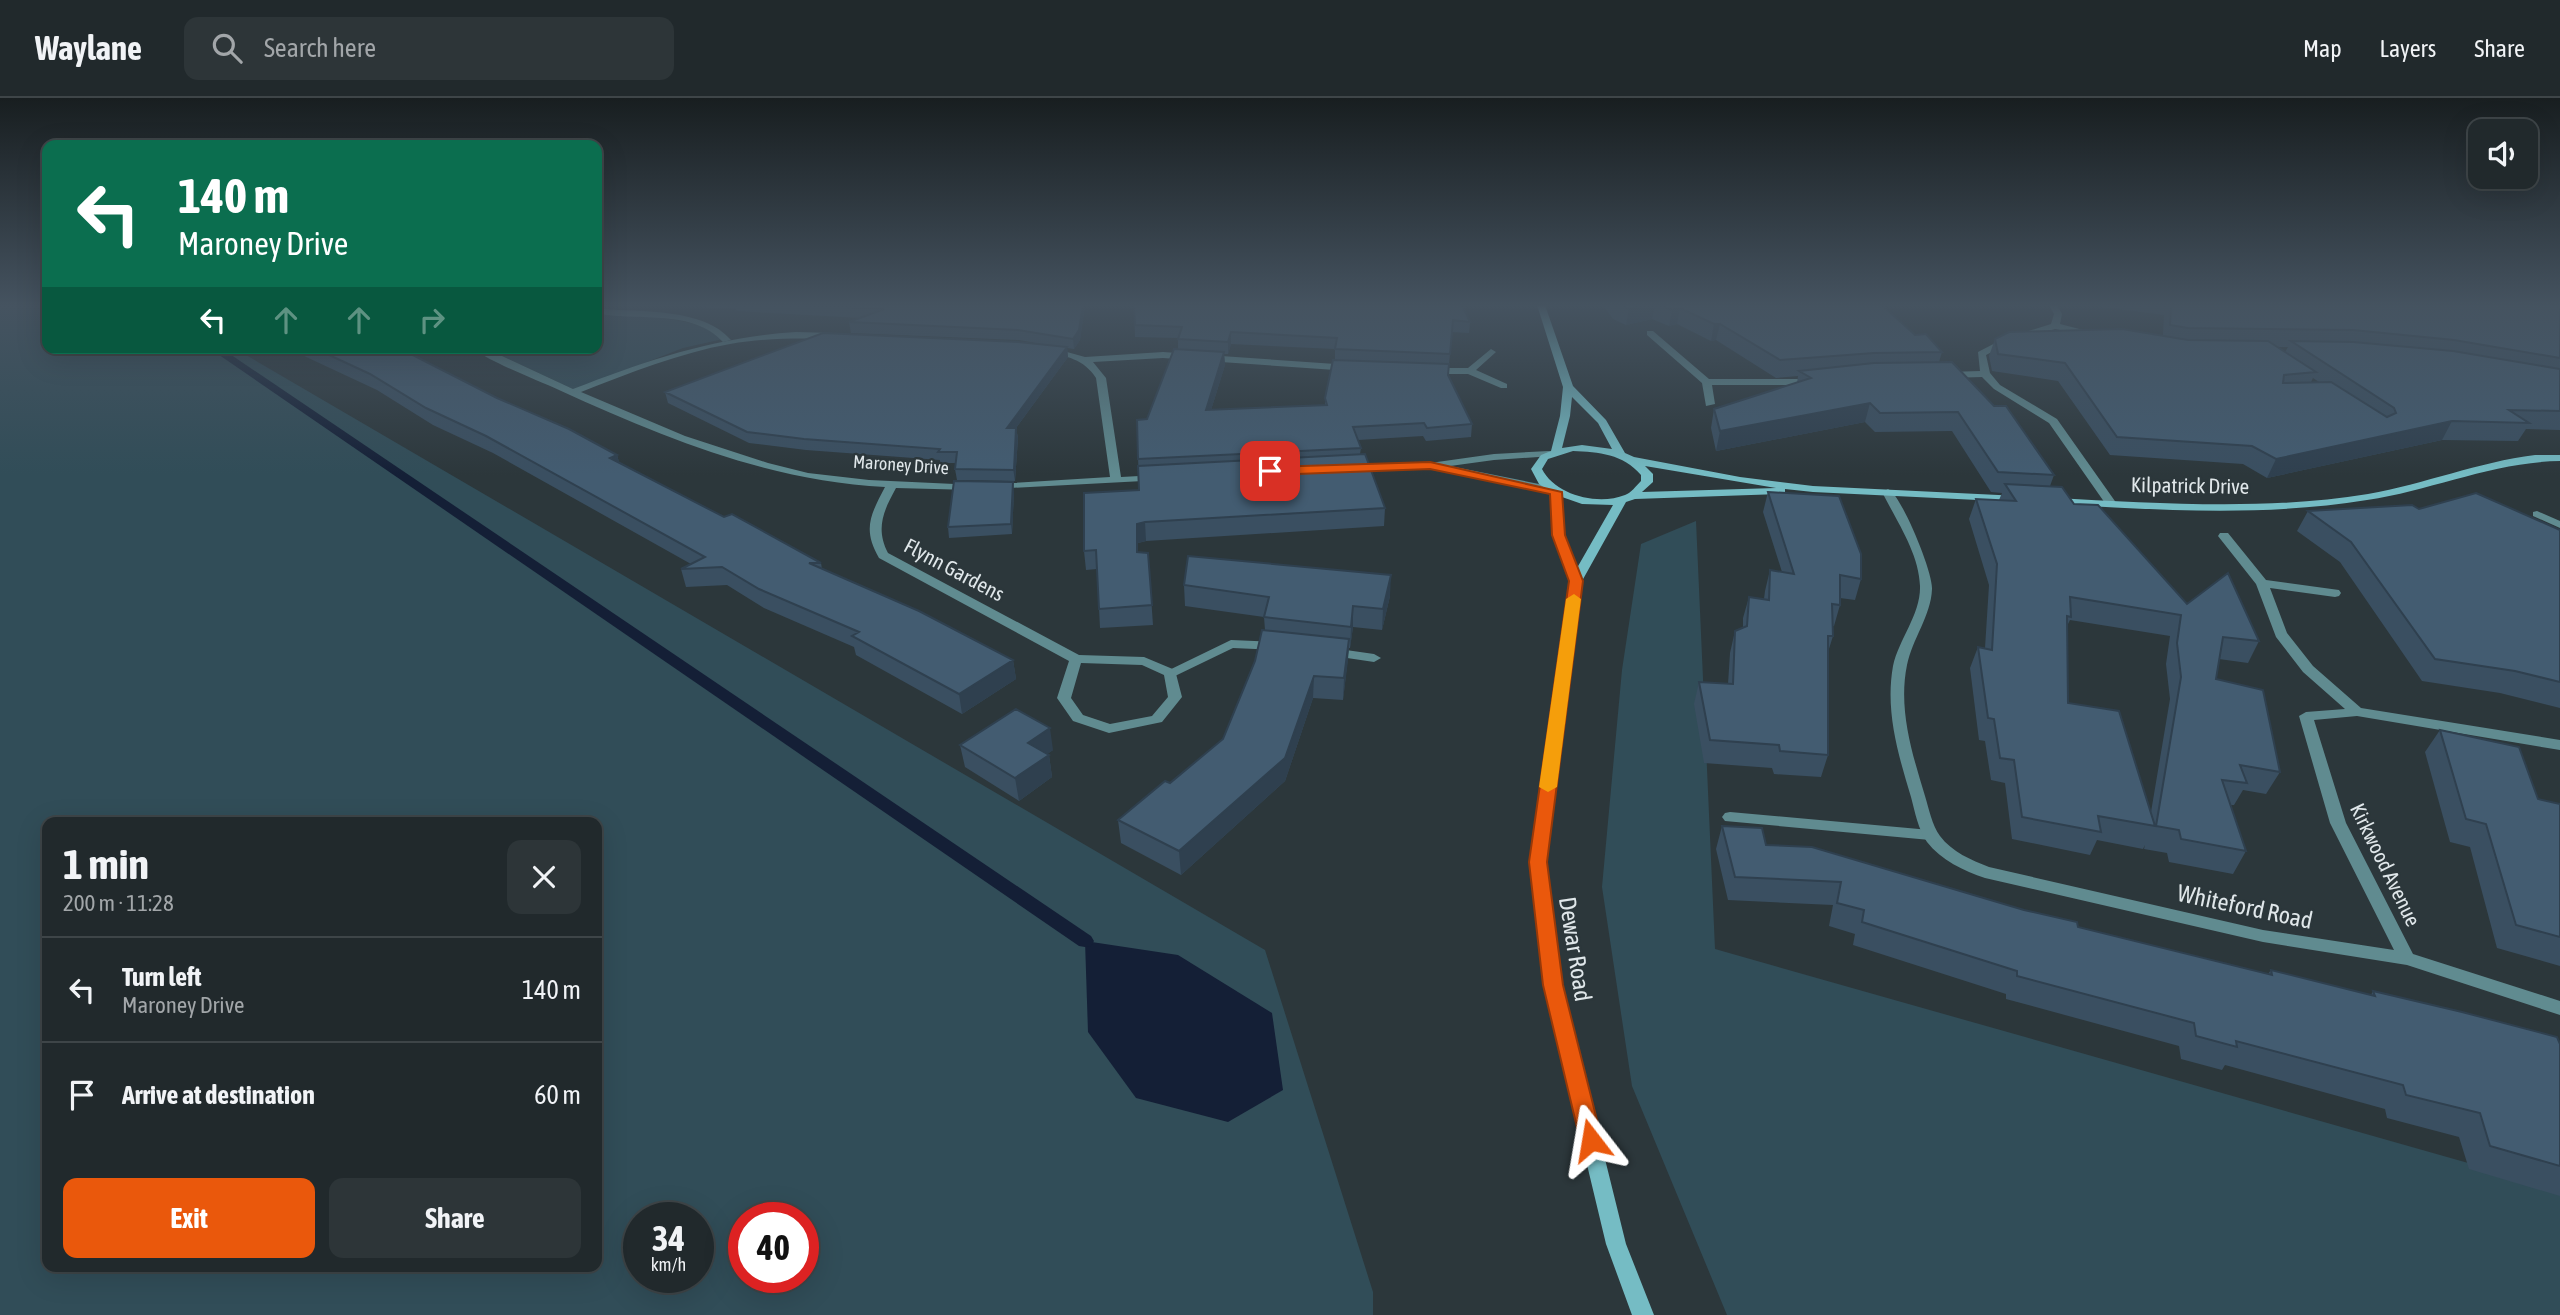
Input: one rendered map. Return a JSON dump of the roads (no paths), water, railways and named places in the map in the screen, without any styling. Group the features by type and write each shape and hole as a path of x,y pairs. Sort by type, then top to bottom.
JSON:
{"street":[{"name":"Maroney Drive","path":"506,362 573,393 733,458 811,476 988,488 1171,477"},
{"path":"573,393 653,362"},
{"path":"1090,362 1101,378 1116,481"},
{"path":"1259,362 1360,369"},
{"path":"1470,372 1481,362"},
{"path":"1553,453 1565,416 1567,387 1559,362"},
{"path":"1683,362 1707,382 1820,381"},
{"path":"1984,362 1985,374 1997,387 2053,421 2111,504"},
{"path":"1414,371 1470,372 1504,386"},
{"path":"1941,375 1985,374"},
{"path":"1707,382 1710,404"},
{"path":"1567,387 1602,422 1620,454"},
{"path":"1335,467 1430,466 1590,448 1620,454 1632,460 1740,480 1813,489 2032,499"},
{"name":"Dewar Road","path":"1553,453 1537,464 1535,472 1540,481 1553,491 1559,535 1576,581"},
{"name":"Kilpatrick Drive","path":"2045,500 2197,508 2286,506 2365,498 2407,490 2511,459 2560,458"},
{"name":"Dewar Road","path":"1632,460 1647,474 1647,482 1627,498 1576,581 1538,862 1553,985 1616,1244 1643,1315"},
{"path":"1430,466 1591,501 1813,489"},
{"name":"Flynn Gardens","path":"893,483 874,520 872,539 883,555 1076,659 1144,661 1170,673"},
{"path":"1730,817 1930,835 1900,731 1897,694 1901,662 1924,600 1926,585 1922,568 1888,492"},
{"path":"2537,514 2560,524"},
{"path":"2224,536 2262,583 2281,634 2308,668 2357,712"},
{"path":"2262,583 2335,593"},
{"path":"1076,659 1064,698 1078,718 1109,729 1157,719 1175,697 1170,673 1231,644 1287,647"},
{"path":"1312,650 1374,658"},
{"name":"Kirkwood Avenue","path":"2407,959 2338,823 2306,716 2357,712 2560,745"},
{"name":"Whiteford Road","path":"1930,835 1958,861 1985,872 2263,936 2407,959 2560,1008"}],"waterway":[{"path":"234,362 1085,941"}]}
